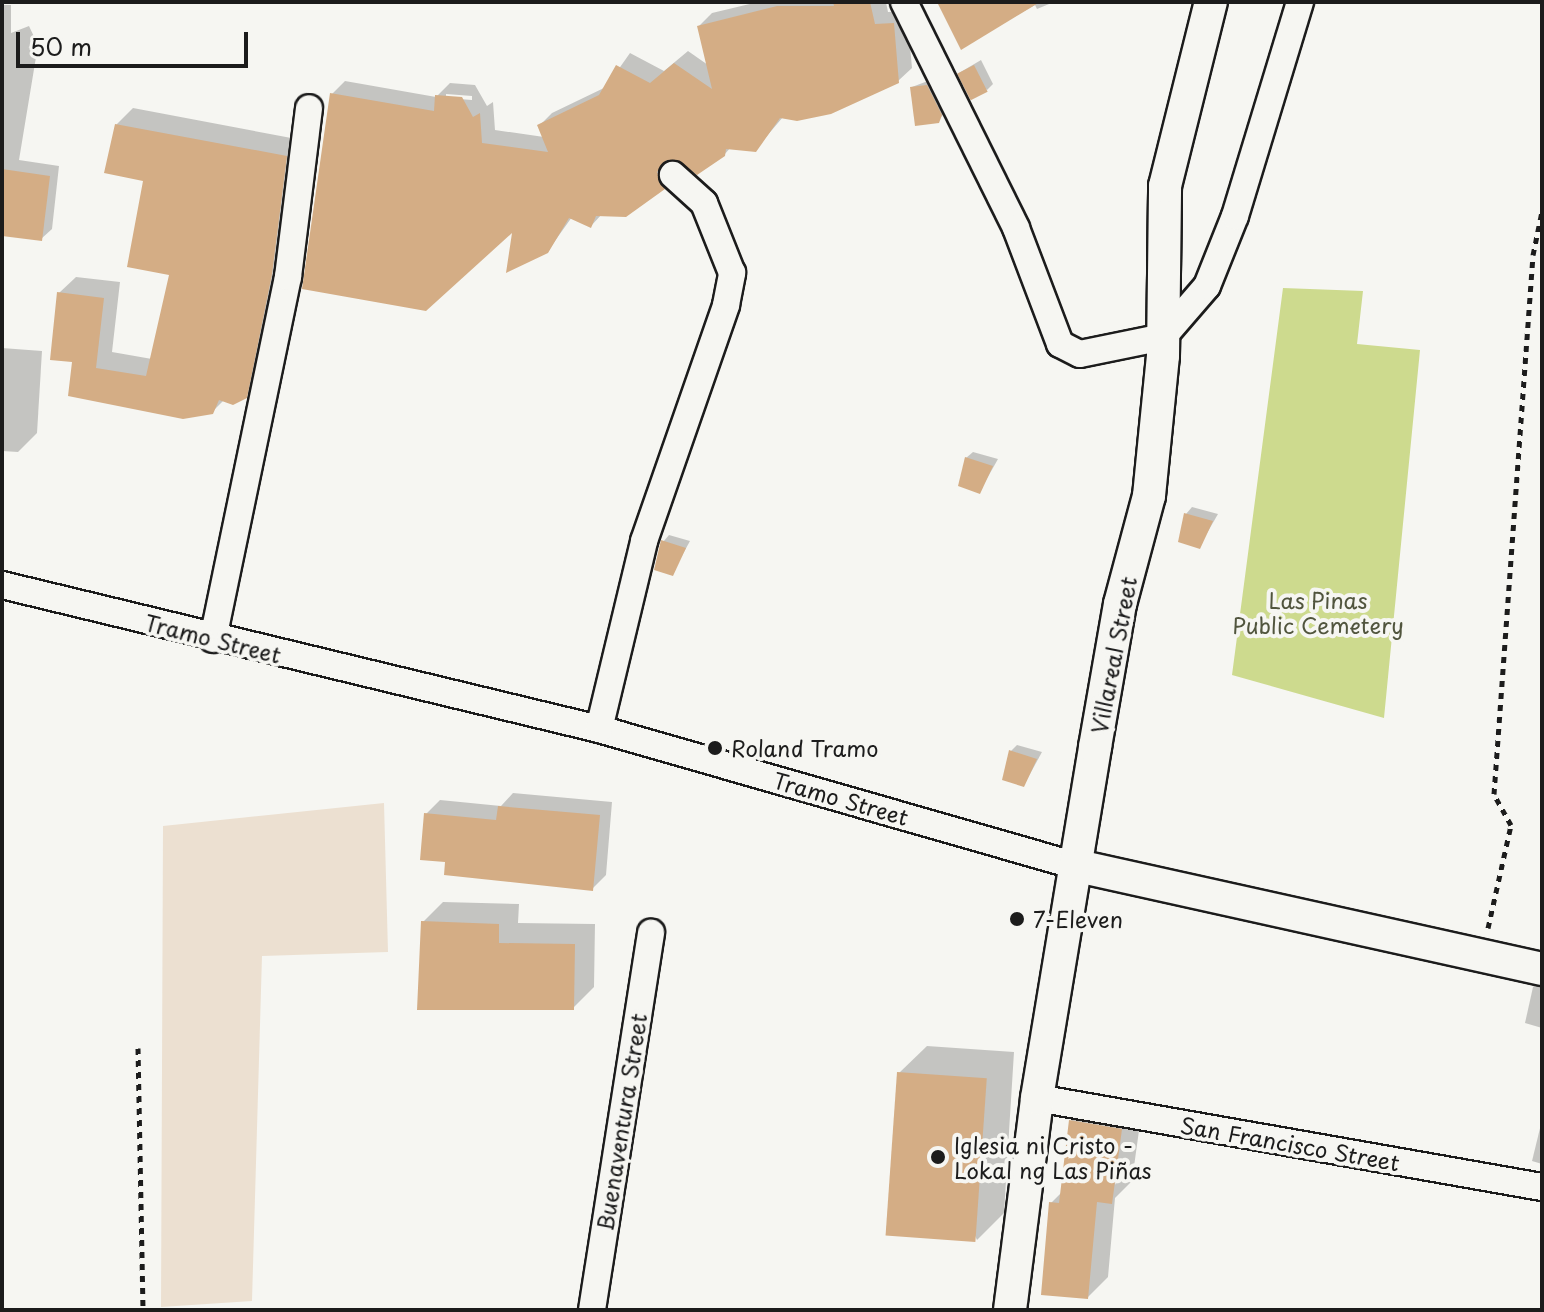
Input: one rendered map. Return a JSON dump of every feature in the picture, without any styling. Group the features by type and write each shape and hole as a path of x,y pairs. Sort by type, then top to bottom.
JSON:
{"street":[{"path":"904,2 1016,228 1060,344 1080,354 1100,354 1163,337 1200,297 1214,273 1300,2"},
{"name":"Villareal Street","path":"1010,1310 1037,1098 1120,604 1149,496 1163,337 1165,186 1211,2"},
{"path":"213,639 288,277 309,108"},
{"path":"599,729 644,541 726,305 732,273 704,203 673,175"},
{"name":"Tramo Street","path":"2,585 213,639 599,729 1078,866 1542,969"},
{"name":"Buenaventura Street","path":"592,1310 651,933"},
{"name":"San Francisco Street","path":"1037,1098 1542,1187"}],"path":[{"path":"1481,956 1511,825 1494,794 1533,255 1542,211"},
{"path":"138,1048 143,1310"}],"shaded area":[{"path":"384,803 388,952 262,956 252,1301 161,1307 163,826"}],"green space":[{"name":"Las Pinas Public Cemetery","path":"1283,288 1363,291 1357,344 1420,350 1384,718 1232,675"}],"building":[{"path":"833,2 870,2 875,24 894,23 899,83 831,114 797,121 780,118 756,152 726,149 725,156 697,175 677,160 667,160 657,172 665,189 626,217 596,216 591,228 569,218 548,253 506,273 512,233 426,311 302,289 330,93 434,111 435,95 462,97 473,117 480,113 482,143 548,152 537,125 599,95 616,65 650,83 674,63 712,89 697,26 777,6 834,6"},
{"path":"937,2 1040,2 961,50"},
{"path":"974,65 988,92 971,100 957,74"},
{"path":"927,85 942,115 939,123 915,126 910,87"},
{"path":"115,124 287,156 272,274 247,398 233,405 219,400 213,414 183,419 68,396 72,362 50,360 57,292 104,298 96,368 146,376 169,275 127,267 143,181 104,173"},
{"path":"2,169 50,176 42,241 2,236"},
{"path":"965,457 993,466 980,494 958,486"},
{"path":"1184,513 1213,521 1200,549 1178,542"},
{"path":"661,540 686,548 673,576 654,570"},
{"path":"1009,750 1037,759 1024,787 1002,780"},
{"path":"498,806 600,815 593,891 444,875 445,862 420,860 424,813 496,820"},
{"path":"421,921 499,924 499,943 575,944 574,1010 417,1010"},
{"name":"Iglesia ni Cristo - Lokal ng Las Piñas","path":"897,1072 987,1078 975,1242 886,1236"},
{"path":"1069,1120 1122,1129 1112,1204 1097,1202 1088,1299 1041,1295 1049,1202 1059,1203"}],"place":[{"name":"Roland Tramo","path":"715,748"},
{"name":"7-Eleven","path":"1017,919"},
{"name":"Iglesia ni Cristo - Lokal ng Las Piñas","path":"938,1157"}]}
